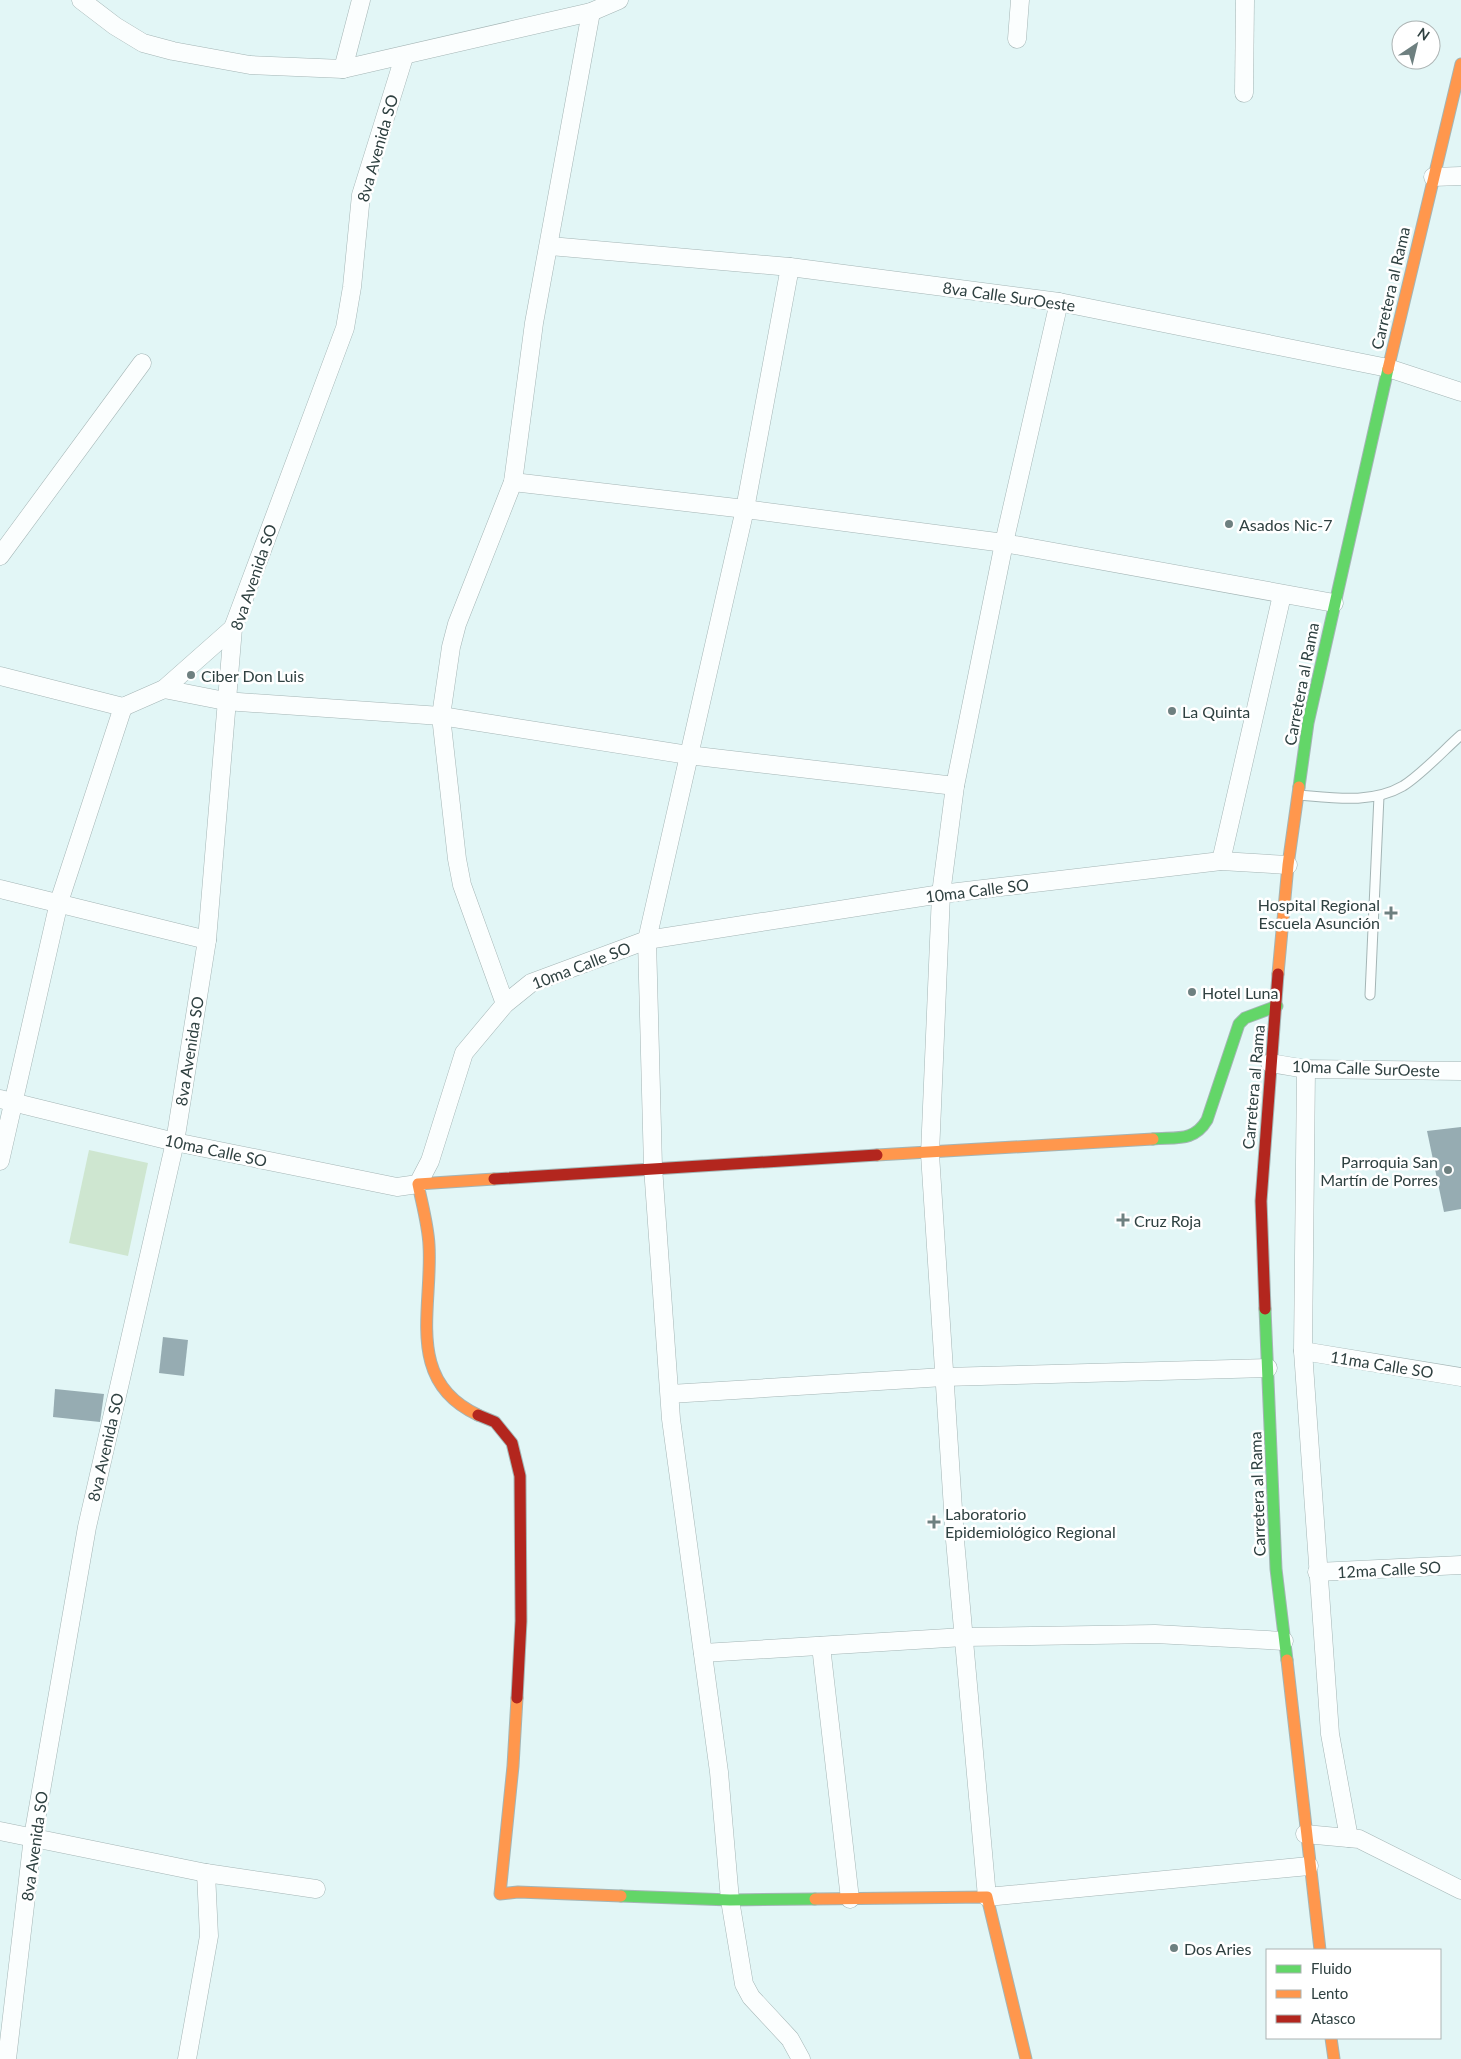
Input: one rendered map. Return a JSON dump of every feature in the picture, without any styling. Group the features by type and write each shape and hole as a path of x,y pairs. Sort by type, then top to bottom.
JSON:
{"main road":[{"name":"Carretera al Rama","path":"1320,1949 1305,1834 1276,1569 1260,1201 1270,1063 1277,1006 1288,865 1308,722 1388,368 1461,64"},
{"path":"1026,2059 986,1897 730,1900 518,1892 500,1894 513,1766 521,1621 520,1476 512,1443 495,1422 464,1408 439,1384 426,1347 429,1244 418,1184 653,1167 930,1154 1193,1136 1201,1130 1207,1120 1240,1024 1245,1018 1277,1006"},
{"path":"1331,2039 1334,2059"}],"street":[{"path":"81,0 115,26 143,43 173,51 250,65 343,69 404,57 592,12 619,0"},
{"path":"343,69 361,0"},
{"path":"1017,39 1020,0"},
{"path":"1244,93 1245,0"},
{"path":"505,1004 459,873 441,716 451,647 457,624 513,482 534,323 550,246 592,12"},
{"name":"8va Avenida SO","path":"7,2059 33,1837 87,1527 175,1142 207,940 225,701 233,628 345,328 352,287 361,195 404,57"},
{"path":"1433,177 1461,176"},
{"name":"8va Calle SurOeste","path":"550,246 790,267 1059,302 1388,368 1461,392"},
{"path":"790,267 745,509 647,940 653,1167 670,1394 719,1772 730,1900 744,1984 751,1996 790,2039 801,2059"},
{"path":"1059,302 1004,543 955,786 941,894 930,1154 944,1377 986,1897 1309,1866"},
{"path":"0,556 142,363"},
{"path":"513,482 745,509 1004,543 1334,603"},
{"path":"1221,861 1282,595"},
{"path":"0,676 123,707 164,689 233,628"},
{"path":"164,689 225,701 441,716 688,755 955,786"},
{"path":"0,1161 7,1100 59,902 123,707"},
{"name":"10ma Calle SO","path":"7,1100 175,1142 397,1187 418,1184 430,1161 464,1053 505,1004 531,983 647,940 941,894 1221,861 1288,865"},
{"path":"0,889 207,940"},
{"name":"10ma Calle SurOeste","path":"1270,1063 1306,1069 1461,1070"},
{"path":"1306,1069 1302,1351 1330,1734 1349,1838"},
{"name":"11ma Calle SO","path":"1302,1351 1461,1377"},
{"path":"670,1394 944,1377 1268,1368"},
{"name":"12ma Calle SO","path":"1317,1572 1461,1566"},
{"path":"703,1653 964,1637 1155,1634 1284,1642"},
{"path":"821,1646 850,1899"},
{"path":"0,1831 206,1873 316,1889"},
{"path":"1305,1834 1358,1838 1461,1890"},
{"path":"187,2059 209,1936 206,1873"}],"lane":[{"path":"1298,795 1340,798 1378,796 1404,785 1461,734"},
{"path":"1370,995 1378,796"}],"green space":[{"path":"89,1150 148,1163 128,1256 69,1243"}],"building":[{"name":"Parroquia San Martín de Porres","path":"1461,1127 1461,1209 1444,1212 1427,1131"},
{"path":"163,1337 188,1340 184,1376 159,1373"},
{"path":"55,1389 104,1394 100,1422 53,1417"}],"traffic: fast":[{"path":"1299,787 1308,723 1388,369"},
{"path":"1153,1139 1184,1137 1202,1127 1207,1120 1239,1024 1245,1018 1277,1006"},
{"path":"1265,1309 1276,1569 1287,1660"},
{"path":"621,1896 730,1900 815,1899"}],"traffic: slow":[{"path":"1388,369 1461,64"},
{"path":"1278,974 1288,865 1299,787"},
{"path":"877,1155 1153,1139"},
{"path":"478,1415 455,1401 440,1383 431,1363 427,1341 429,1245 418,1184 494,1179"},
{"path":"1287,1660 1320,1949"},
{"path":"517,1698 513,1766 500,1894 518,1892 621,1896"},
{"path":"815,1899 987,1897 1026,2059"},
{"path":"1331,2039 1334,2059"}],"traffic: jam":[{"path":"1265,1309 1261,1201 1278,974"},
{"path":"494,1179 877,1155"},
{"path":"478,1415 495,1422 512,1443 520,1476 521,1621 517,1698"}],"place":[{"name":"Asados Nic-7","path":"1229,524"},
{"name":"Ciber Don Luis","path":"191,675"},
{"name":"La Quinta","path":"1172,711"},
{"name":"Hospital Regional Escuela Asunción","path":"1391,913"},
{"name":"Hotel Luna","path":"1192,992"},
{"name":"Parroquia San Martín de Porres","path":"1448,1170"},
{"name":"Cruz Roja","path":"1123,1220"},
{"name":"Laboratorio Epidemiológico Regional","path":"934,1522"},
{"name":"Dos Aries","path":"1174,1948"}]}
